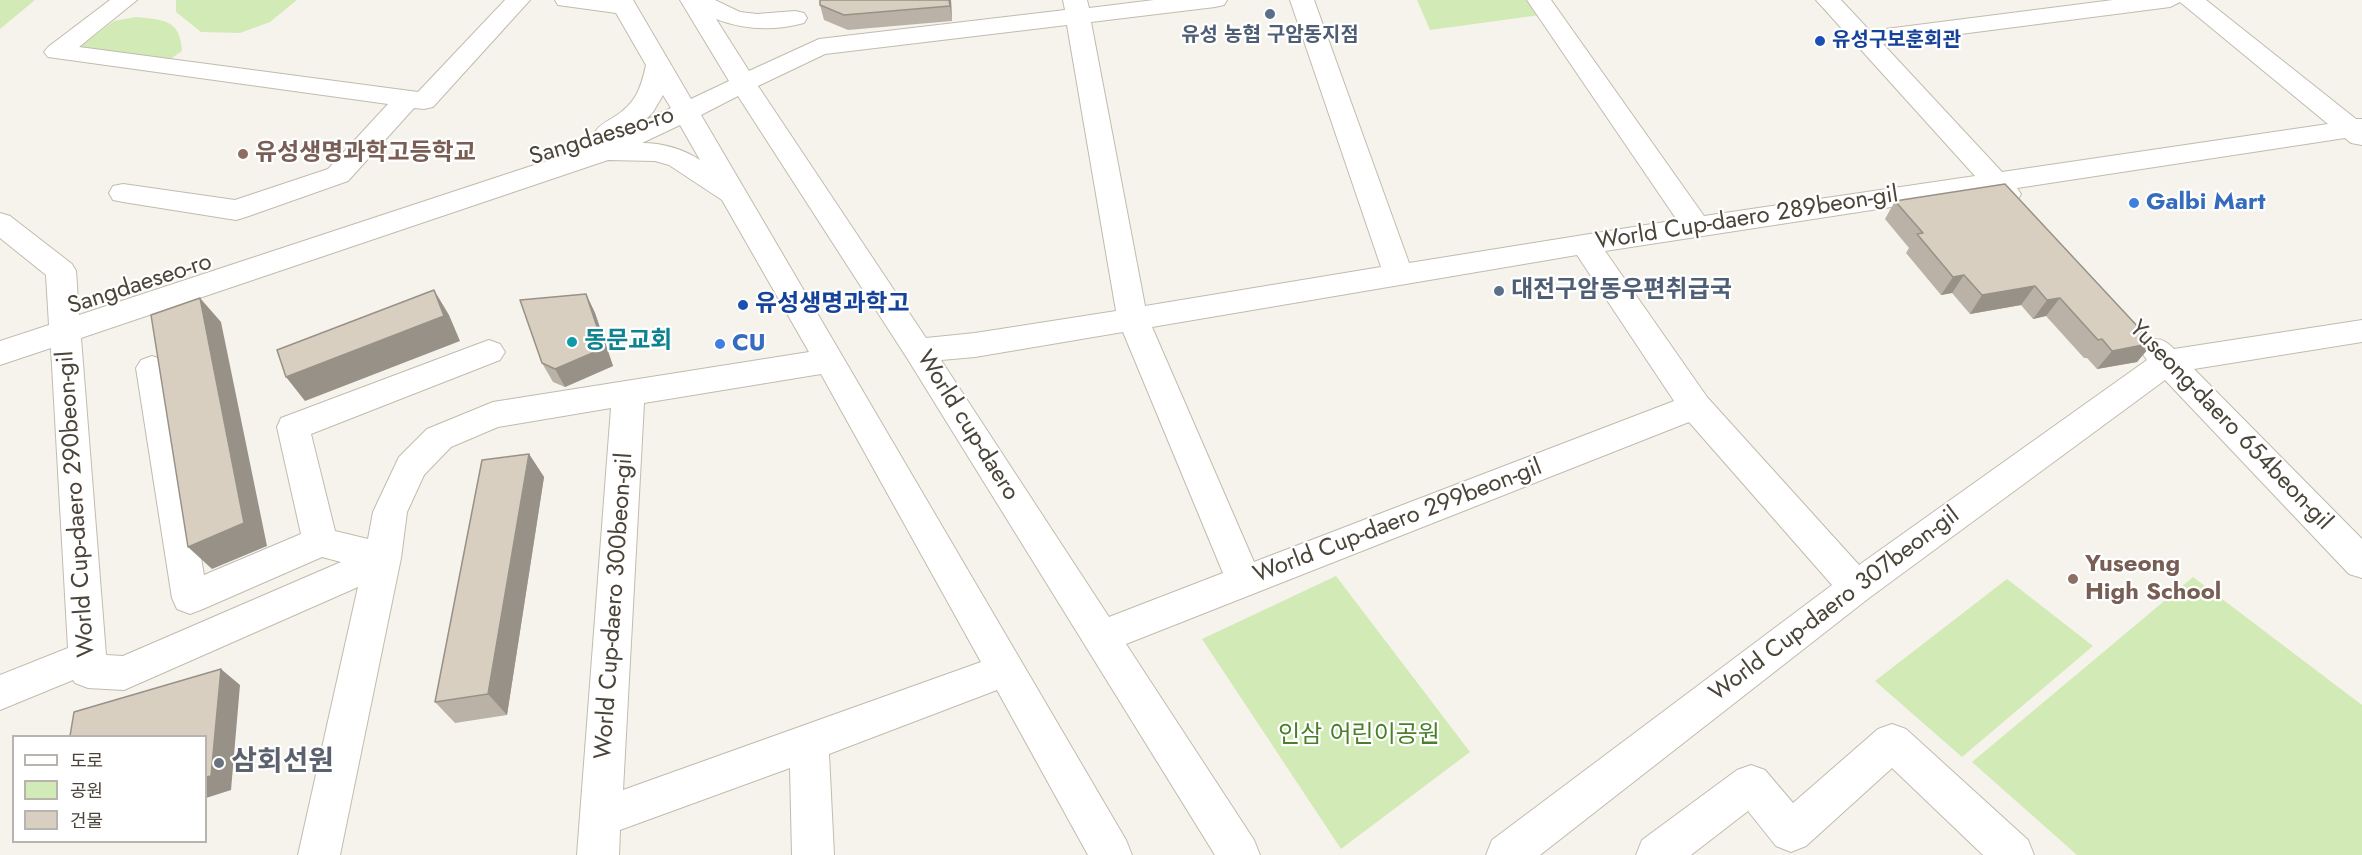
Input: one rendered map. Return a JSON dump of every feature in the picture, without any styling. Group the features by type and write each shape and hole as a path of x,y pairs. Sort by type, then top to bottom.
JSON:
{"street":[{"path":"125,0 57,52 424,101 518,0"},
{"path":"567,0 623,4 830,361 1111,855"},
{"name":"World cup-daero","path":"692,0 1239,855"},
{"path":"698,0 714,11 746,21 773,23 796,9 797,26 819,47"},
{"name":"Sangdaeseo-ro","path":"0,353 64,321 601,144 685,111 819,47 1076,8 1215,0"},
{"path":"1302,0 1398,274"},
{"path":"1539,0 1696,227"},
{"path":"1828,0 2028,216"},
{"path":"1863,39 2170,0"},
{"path":"2191,0 2358,131"},
{"path":"1076,8 1132,317 1245,582"},
{"path":"601,144 643,109 654,90 658,65"},
{"path":"123,193 237,210 338,175 407,99"},
{"name":"World Cup-daero 289beon-gil","path":"918,350 975,345 1132,317 1696,227 2358,131"},
{"path":"601,144 679,159 734,194"},
{"name":"World Cup-daero 290beon-gil","path":"6,234 61,271 88,670 124,673 330,584 383,558"},
{"path":"1585,244 1695,406 1856,587"},
{"name":"Sangdaeseo-ro","path":"0,331 64,321"},
{"name":"Yuseong-daero 654beon-gil","path":"2134,327 2362,563"},
{"path":"2167,362 2362,331"},
{"path":"320,542 293,427 489,352"},
{"path":"319,855 383,558 390,512 411,467 439,438 493,415 830,361"},
{"name":"World Cup-daero 307beon-gil","path":"1507,855 1856,587 2167,362"},
{"path":"152,368 190,598 320,542 383,558"},
{"name":"World Cup-daero 300beon-gil","path":"598,855 628,395"},
{"name":"World Cup-daero 299beon-gil","path":"1101,637 1695,406"},
{"path":"0,693 87,657"},
{"path":"601,817 809,744 1005,670"},
{"path":"1657,855 1751,784 1791,832 1892,742 2013,855"},
{"path":"809,744 813,855"}],"green space":[{"path":"0,0 35,0 0,29"},
{"path":"176,0 297,0 270,22 240,33 201,32 176,12"},
{"path":"1417,0 1529,0 1540,15 1430,30"},
{"path":"136,17 169,23 178,33 182,51 169,60 77,49 114,21"},
{"name":"인삼 어린이공원","path":"1336,576 1470,752 1341,849 1202,639"},
{"path":"2193,577 2362,705 2362,855 2077,855 1972,762"},
{"path":"2007,579 2093,646 1962,757 1875,681"}],"building":[{"path":"820,0 949,0 950,6 844,15 820,5"},
{"path":"2005,184 2153,343 2112,351 2102,339 2098,340 2060,298 2047,300 2035,286 1982,295 1964,275 1953,277 1917,234 1923,233 1895,201"},
{"path":"434,290 444,316 286,377 277,350"},
{"name":"동문교회","path":"586,294 604,348 555,369 542,363 520,300"},
{"path":"200,298 244,523 188,547 151,315"},
{"path":"529,454 488,694 435,702 482,460"},
{"path":"221,669 211,776 207,777 207,735 70,735 74,712"}],"place":[{"name":"유성 농협 구암동지점","path":"1270,14"},
{"name":"유성구보훈회관","path":"1820,41"},
{"name":"유성생명과학고등학교","path":"243,154"},
{"name":"Galbi Mart","path":"2134,203"},
{"name":"대전구암동우편취급국","path":"1499,291"},
{"name":"유성생명과학고","path":"743,305"},
{"name":"동문교회","path":"572,342"},
{"name":"CU","path":"720,344"},
{"name":"Yuseong High School","path":"2073,579"},
{"name":"삼회선원","path":"219,763"}]}
